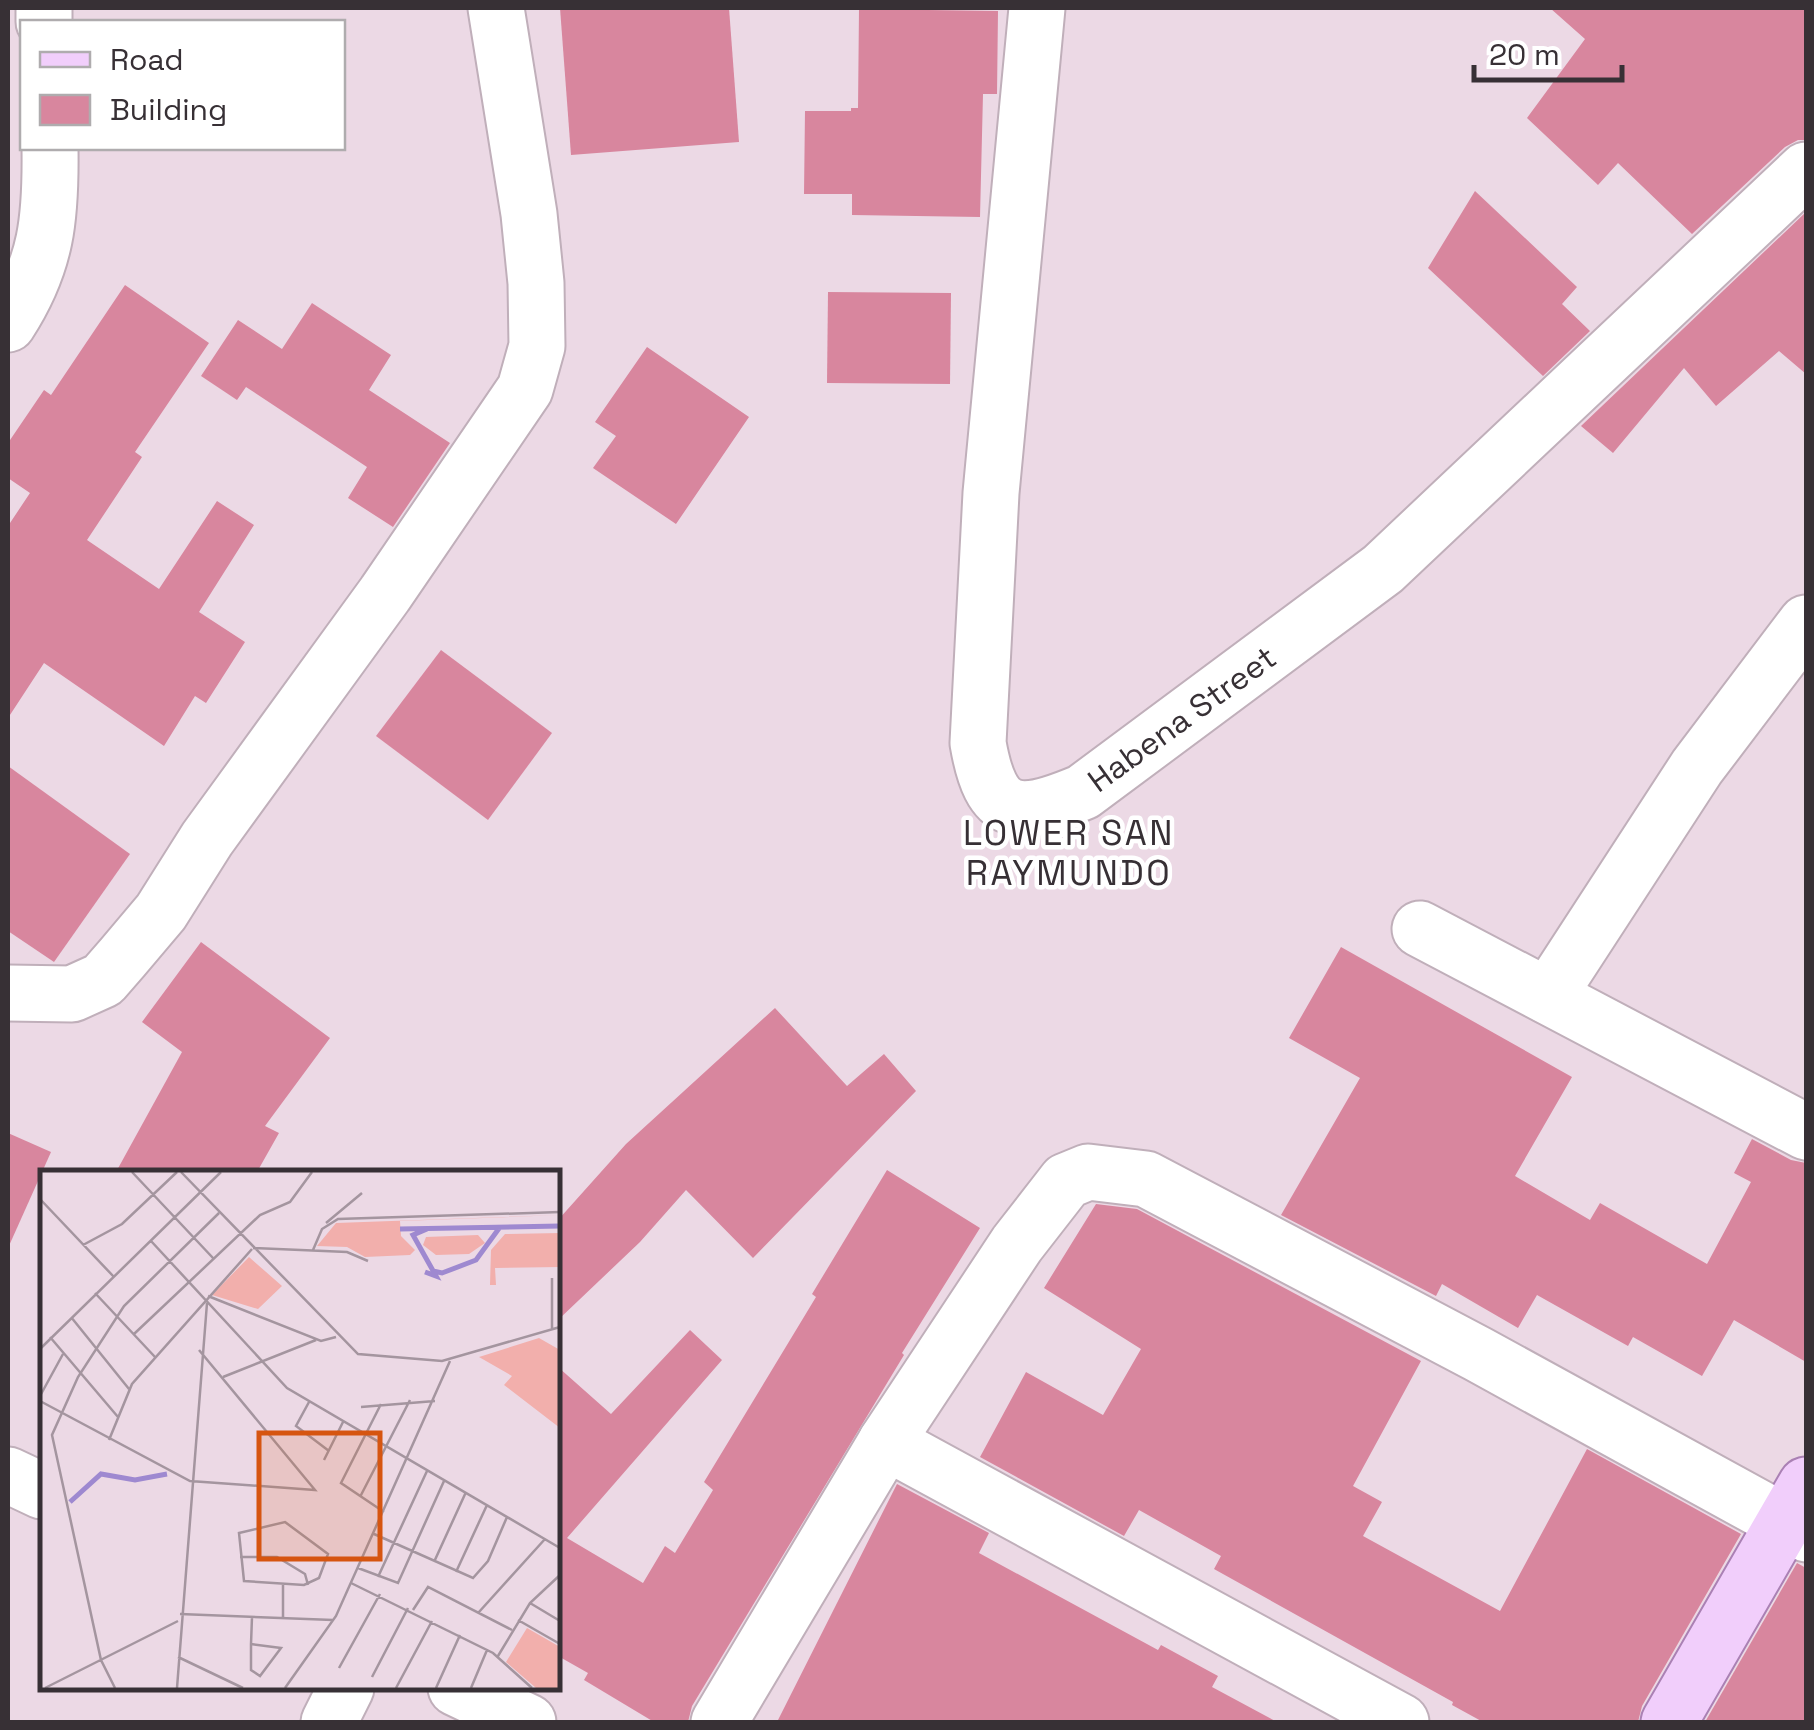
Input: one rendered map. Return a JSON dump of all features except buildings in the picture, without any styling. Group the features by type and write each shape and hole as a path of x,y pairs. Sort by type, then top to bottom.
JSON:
{"main road":[{"path":"1669,1722 1800,1514"}],"street":[{"path":"8,993 50,996 86,990 103,980 123,957 161,912 207,839 385,594 525,389 537,346 536,282 496,8"},
{"name":"Habena Street","path":"1037,8 990,493 978,742 984,776 997,800 1019,809 1039,808 1082,792 1384,569 1806,170"},
{"path":"8,324 40,262 48,234 50,150"},
{"path":"1548,996 1696,767 1806,623"},
{"path":"1420,929 1806,1132"},
{"path":"719,1722 886,1442 1017,1244 1066,1181 1088,1172 1146,1179 1478,1354 1800,1514"},
{"path":"886,1442 1401,1722"},
{"path":"8,1474 40,1490"},
{"path":"329,1722 345,1690"},
{"path":"460,1690 528,1722"}],"district":[{"name":"LOWER SAN RAYMUNDO","path":"1069,853"}]}
